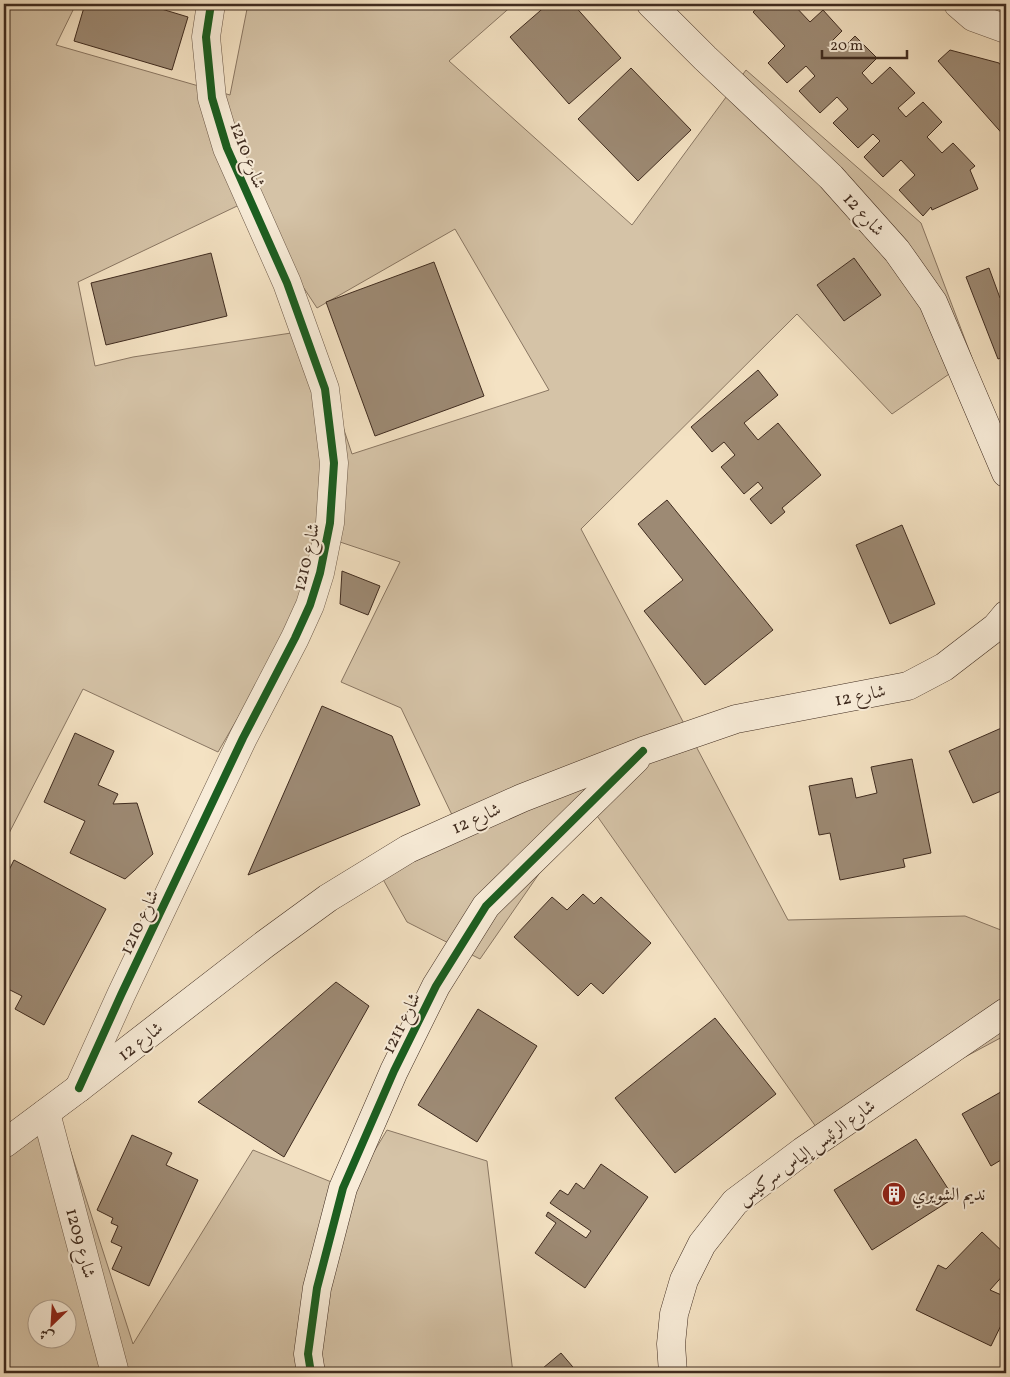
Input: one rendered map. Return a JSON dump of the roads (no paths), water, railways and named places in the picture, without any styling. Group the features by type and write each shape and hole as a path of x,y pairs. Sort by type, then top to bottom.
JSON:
{"main road":[{"name":"شارع 1210","path":"79,1088 243,738 310,605 320,573 330,523 334,463 325,389 287,283 226,148 212,98 206,37 211,4"},
{"name":"شارع 12","path":"651,4 705,58 831,177 897,251 933,302 1006,473"},
{"path":"958,4 973,17 1006,29"},
{"name":"شارع 12","path":"4,1144 264,944 328,898 408,849 522,798 643,751 736,719 908,686 944,667 996,627 1006,615"},
{"name":"شارع 1211","path":"311,1373 308,1354 317,1288 343,1188 394,1071 436,986 486,906 643,751"},
{"name":"شارع الرئيس إلياس سركيس","path":"673,1373 674,1314 684,1280 702,1244 736,1202 811,1145 1006,1012"},
{"name":"شارع 1209","path":"46,1113 115,1373"}],"place":[{"name":"نديم الشويري","path":"894,1194"}]}
